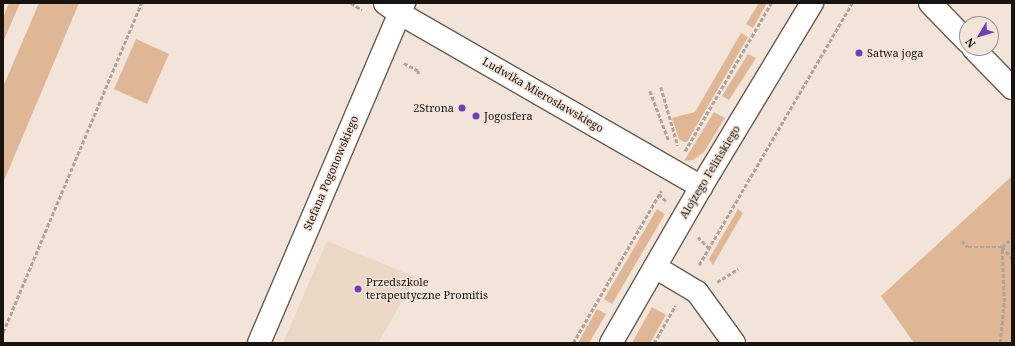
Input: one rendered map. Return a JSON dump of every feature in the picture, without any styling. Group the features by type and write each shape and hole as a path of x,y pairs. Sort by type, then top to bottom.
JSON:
{"street":[{"name":"Alojzego Felińskiego","path":"611,343 701,187 812,3"},
{"path":"930,3 959,33"},
{"name":"Ludwika Mierosławskiego","path":"396,6 491,64 701,187"},
{"name":"Stefana Pogonowskiego","path":"259,343 396,6"},
{"path":"981,56 1012,88"},
{"path":"655,267 688,285 697,292 734,343"}],"path":[{"path":"3,332 141,3"},
{"path":"654,343 852,3"},
{"path":"410,66 419,71 418,74"},
{"path":"661,87 679,148"},
{"path":"650,91 670,144"},
{"path":"962,241 968,247 1002,247 1012,238"},
{"path":"1002,247 1012,258"},
{"path":"1000,343 1004,302 1002,247"},
{"path":"715,283 738,269"}],"shaded area":[{"path":"9,3 20,3 3,42 3,18"},
{"path":"39,3 79,3 3,183 3,87"},
{"path":"759,3 767,3 753,28 746,24"},
{"path":"741,33 748,37 687,142 684,142 679,139 672,118 695,112"},
{"path":"136,39 169,54 147,104 114,89"},
{"path":"748,54 756,58 729,100 722,96"},
{"path":"714,112 725,118 704,152 693,160 684,161"},
{"path":"1012,176 1012,343 914,343 881,296"},
{"path":"657,209 665,214 612,304 604,299"},
{"path":"738,209 743,213 713,265 709,259"},
{"name":"Przedszkole terapeutyczne Promitis","path":"327,241 416,277 378,343 283,343"},
{"path":"652,307 666,315 650,343 632,343"},
{"path":"597,309 606,314 589,343 578,343"}],"place":[{"name":"Satwa joga","path":"859,53"},
{"name":"2Strona","path":"462,108"},
{"name":"Jogosfera","path":"476,116"},
{"name":"Przedszkole terapeutyczne Promitis","path":"358,289"}]}
